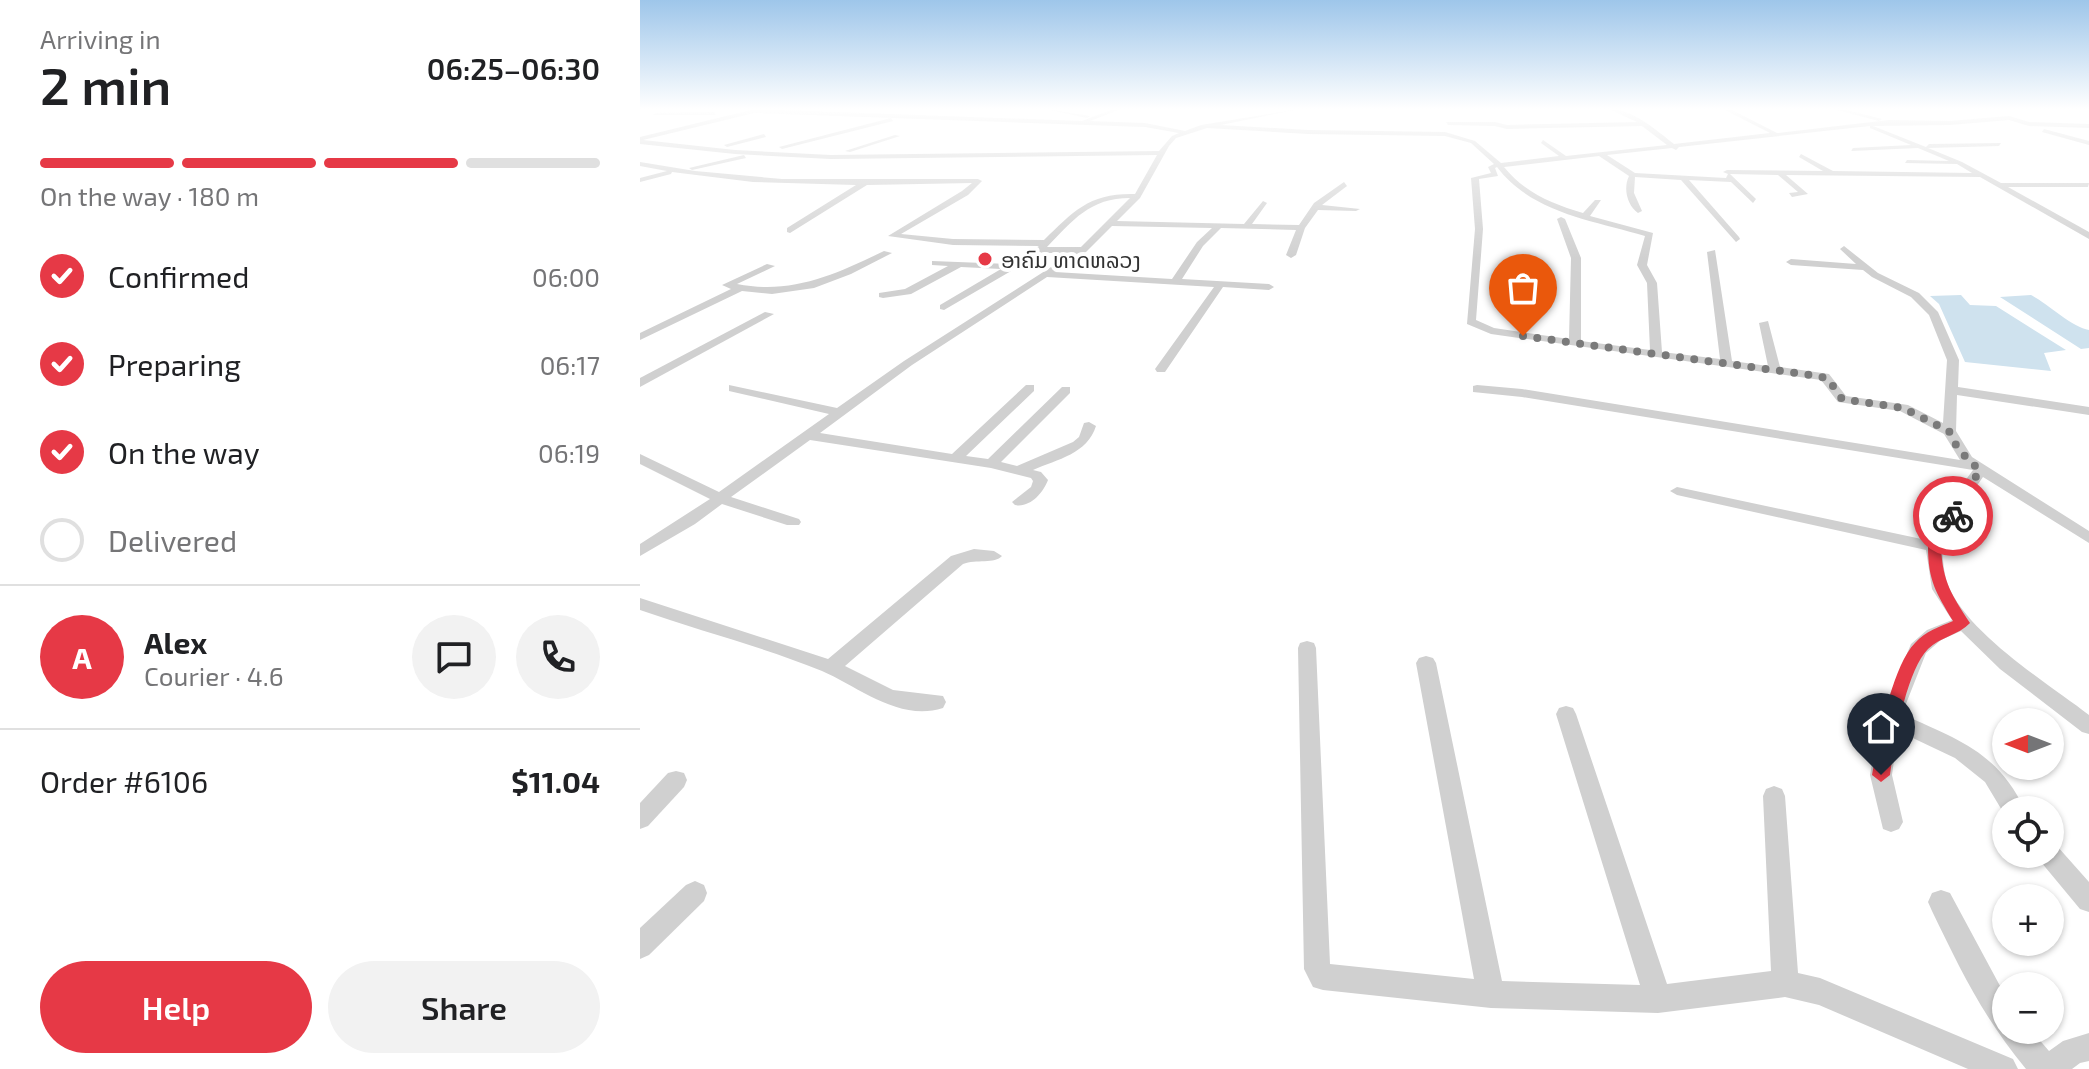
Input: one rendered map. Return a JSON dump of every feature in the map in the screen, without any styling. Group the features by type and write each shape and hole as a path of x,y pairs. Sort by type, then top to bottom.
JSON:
{"street":[{"path":"640,180 733,159"},
{"path":"782,163 794,159"},
{"path":"871,169 895,159"},
{"path":"972,165 980,159"},
{"path":"640,551 721,499 931,348 1049,275 1083,250 1137,196 1158,159"},
{"path":"1488,159 1507,179 1553,205 1651,238 1642,265 1652,283 1656,355"},
{"path":"1560,159 1475,178 1479,229 1471,322 1491,331 1825,377 1842,399 1949,412"},
{"path":"1612,159 1633,175 1733,180"},
{"path":"1806,159 1835,175"},
{"path":"1951,159 2089,236"},
{"path":"1786,160 1806,173"},
{"path":"1907,162 1960,163"},
{"path":"640,164 676,172 742,177 865,183 979,182 892,236 1083,250"},
{"path":"742,177 756,172"},
{"path":"952,180 962,173"},
{"path":"1753,201 1726,173 1983,175"},
{"path":"1780,173 1804,194 1792,195"},
{"path":"842,182 856,175"},
{"path":"1633,175 1629,192 1638,211"},
{"path":"1683,177 1736,239"},
{"path":"790,230 865,183"},
{"path":"1291,255 1301,228 1315,207 1344,184"},
{"path":"2000,185 2088,185"},
{"path":"944,307 1043,247 1095,200 1108,194 1137,196"},
{"path":"1584,217 1598,202"},
{"path":"1247,226 1263,203"},
{"path":"1315,207 1356,209"},
{"path":"1561,219 1576,258 1577,344"},
{"path":"1111,223 1301,228"},
{"path":"1175,282 1200,244 1219,226"},
{"path":"1844,249 1881,279 1915,295 1934,314 1953,360 1949,431 1958,449 1976,469 2085,533"},
{"path":"1712,252 1726,363"},
{"path":"770,266 727,285 771,291 814,287 887,253"},
{"path":"1791,262 1866,267"},
{"path":"935,263 1011,267"},
{"path":"883,295 907,292 960,264"},
{"path":"1049,275 1269,287"},
{"path":"1161,369 1220,285"},
{"path":"640,337 741,288"},
{"path":"640,383 769,314"},
{"path":"1764,323 1775,370"},
{"path":"733,388 838,412"},
{"path":"957,457 1030,388"},
{"path":"1477,389 1522,393 1976,469"},
{"path":"991,464 1066,390"},
{"path":"1950,390 2089,411"},
{"path":"1903,408 1949,431"},
{"path":"1018,471 1078,445 1085,439 1089,426"},
{"path":"806,435 957,457 1036,475 1041,480 1037,489 1020,502"},
{"path":"640,458 721,499 793,522"},
{"path":"1934,547 1948,536 1956,504 1976,469"},
{"path":"1677,491 1934,547"},
{"path":"1934,547 1938,583 1962,623 2089,726"},
{"path":"831,667 957,560 974,554 994,556"},
{"path":"640,604 831,667 885,697 907,702 936,702"},
{"path":"1891,822 1881,775 1890,718 1918,649 1934,635 1962,623"},
{"path":"1307,648 1317,969 1323,977 1491,994 1658,999 1785,983 1820,992 2003,1069"},
{"path":"1426,663 1491,994"},
{"path":"1566,714 1658,999"},
{"path":"1890,718 1963,752 1993,775 2006,796"},
{"path":"640,819 676,780"},
{"path":"1774,796 1785,983"},
{"path":"2061,868 2089,900"},
{"path":"640,946 695,893"},
{"path":"1941,902 1992,1001"},
{"path":"2024,1044 2045,1069"},
{"path":"2055,1069 2059,1059 2078,1048 2089,1047"}],"water":[{"path":"1961,295 1970,305 1996,306 2066,350 2044,353 2051,371 1965,362 1939,304 1930,296"},
{"path":"2031,295 2076,325 2089,330 2089,348 2081,349 2000,297"}],"way so far":[{"path":"1523,336 1825,377 1842,399 1903,408 1949,431 1958,449 1980,471 1956,504 1953,516"}],"place":[{"name":"ອາຄົມ ທາດຫລວງ","path":"985,259"}],"route":[{"path":"1881,775 1890,718 1918,649 1934,635 1962,623 1942,592 1935,574 1934,547 1948,536 1953,516"}]}
